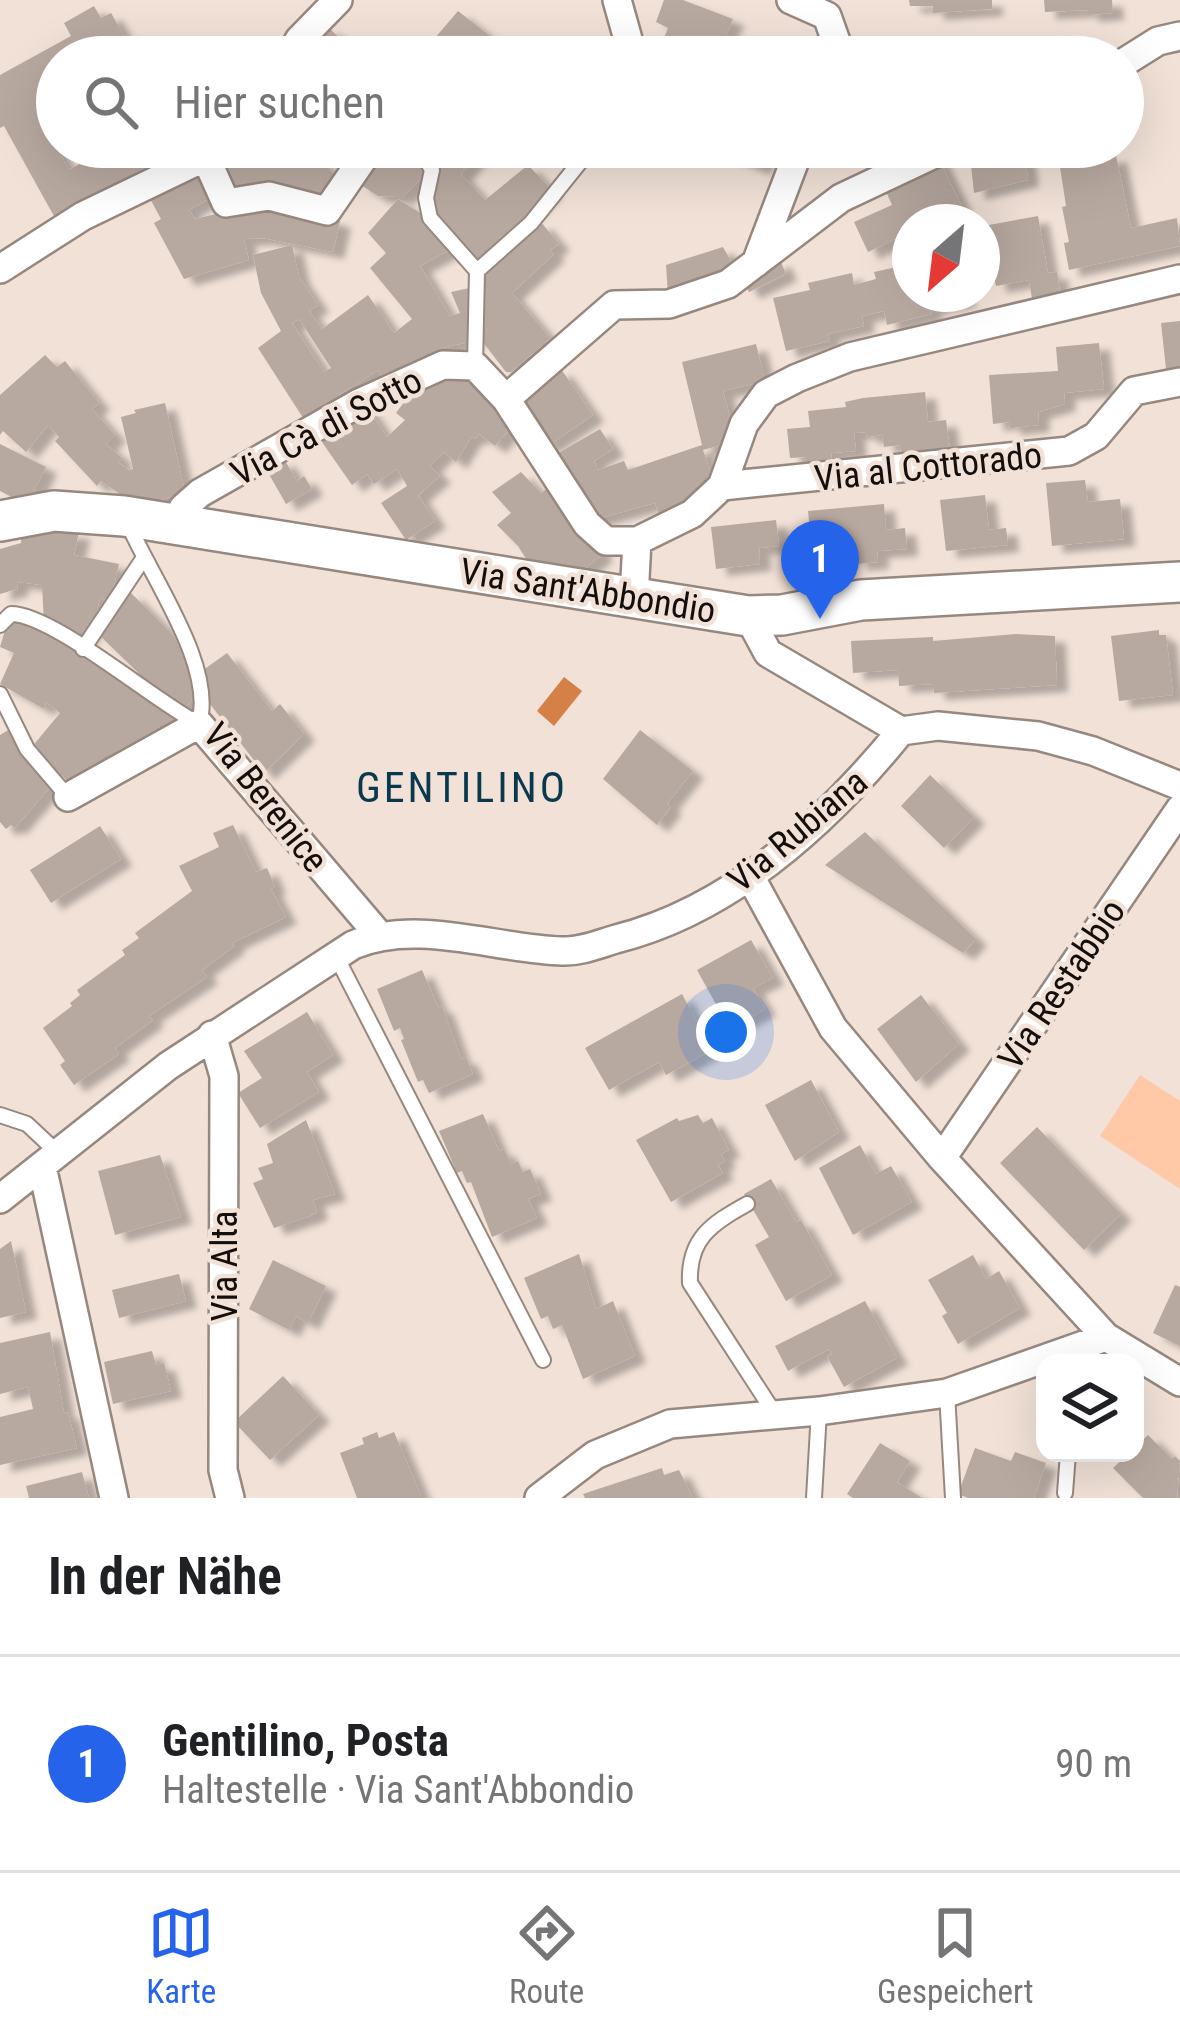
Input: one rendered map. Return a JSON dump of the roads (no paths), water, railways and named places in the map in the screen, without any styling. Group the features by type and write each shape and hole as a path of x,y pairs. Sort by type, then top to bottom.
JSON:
{"street":[{"path":"303,36 338,0"},
{"path":"617,0 626,36"},
{"path":"790,0 827,16 834,36"},
{"path":"1144,50 1180,36"},
{"path":"0,268 83,216 183,168"},
{"path":"219,168 226,203 269,196 327,211 357,168"},
{"path":"755,266 792,168"},
{"path":"506,399 614,305 669,304 728,284 841,198 905,168"},
{"path":"476,366 506,399 587,524 606,541 637,541 692,514 722,486 744,424 766,394 797,378 850,357 1180,279"},
{"name":"Via Cà di Sotto","path":"179,524 183,508 200,493 359,403 443,365 476,366"},
{"name":"Via al Cottorado","path":"722,486 1069,451 1096,436 1134,391 1180,382"},
{"name":"Via Sant'Abbondio","path":"0,521 54,511 124,516 748,616 782,615 861,600 1180,582"},
{"path":"634,597 637,541"},
{"path":"748,616 768,653 902,731 938,726 1038,736 1093,751 1180,786"},
{"path":"68,797 199,724"},
{"name":"Via Berenice","path":"199,724 379,934"},
{"name":"Via Rubiana","path":"379,934 568,952 663,928 751,878 871,768 902,731"},
{"name":"Via Restabbio","path":"942,1158 1180,809"},
{"path":"751,878 832,1028 942,1158 1106,1337 1180,1382"},
{"path":"0,1199 212,1035 379,934"},
{"name":"Via Alta","path":"212,1035 224,1076 224,1470 230,1498"},
{"path":"51,1160 114,1498"},
{"path":"1074,1354 1106,1337"},
{"path":"538,1498 595,1455 670,1424 819,1411 947,1393 1036,1366"}],"lane":[{"path":"431,168 426,198 430,218 477,271 476,366"},
{"path":"477,271 531,223 575,168"},
{"name":"Via Berenice","path":"124,516 143,559 158,578 199,676 204,706 199,724"},
{"path":"83,649 143,559"},
{"path":"0,625 10,614 20,614 199,724"},
{"path":"0,694 27,749 68,797"},
{"path":"336,956 543,1360"},
{"path":"0,1115 27,1124 51,1160"},
{"path":"747,1204 712,1223 689,1259 690,1283 775,1414"},
{"path":"947,1393 953,1498"},
{"path":"814,1498 819,1411"},
{"path":"1065,1493 1067,1462"}],"place":[{"name":"Gentilino, Posta","path":"820,619"}],"district":[{"name":"GENTILINO","path":"462,787"}]}
